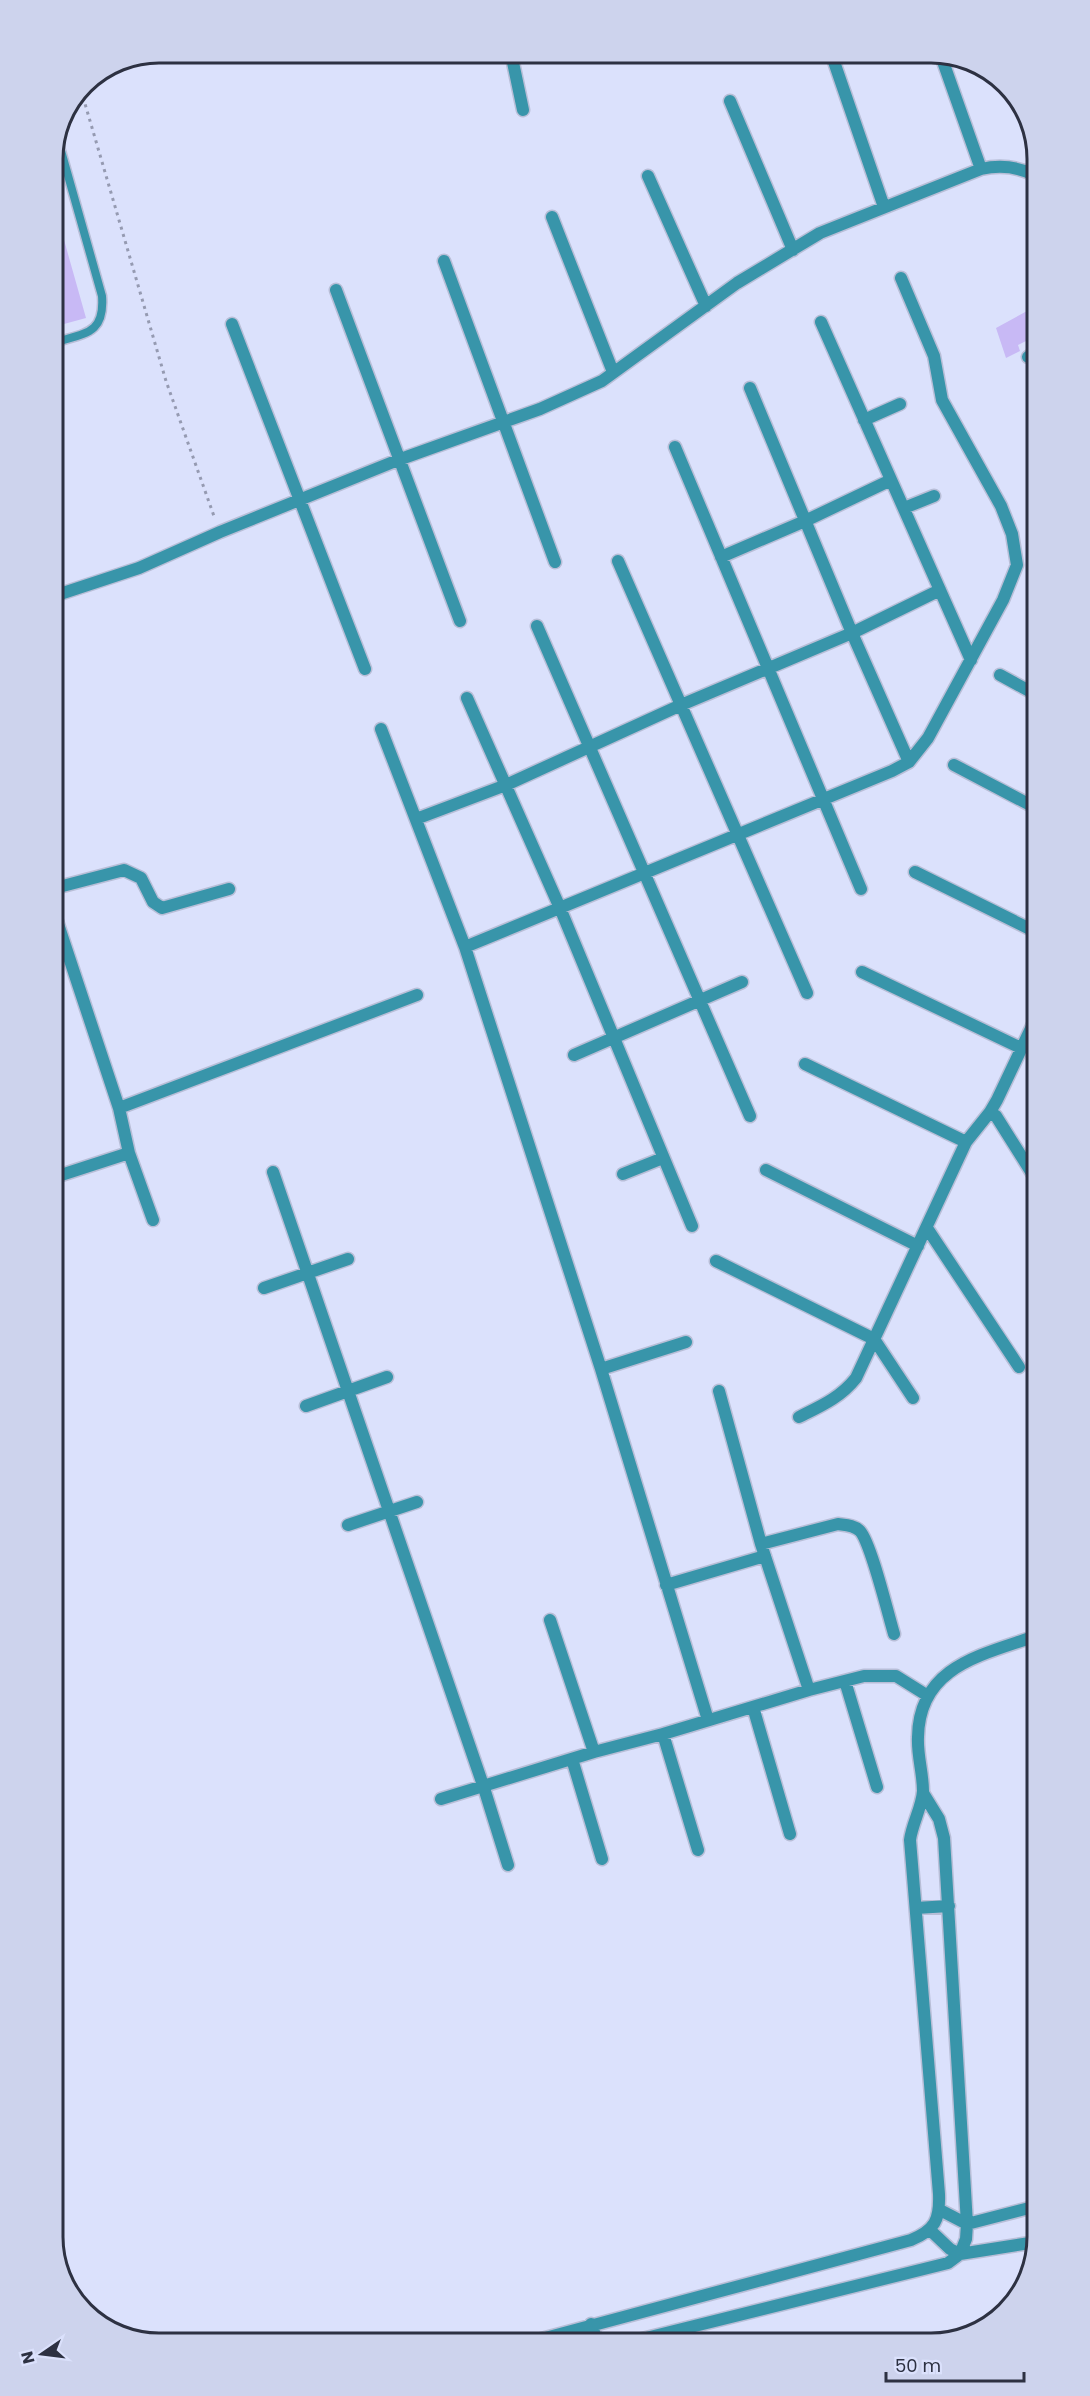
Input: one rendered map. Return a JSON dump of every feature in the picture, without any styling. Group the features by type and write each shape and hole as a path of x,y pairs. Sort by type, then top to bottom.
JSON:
{"street":[{"path":"513,63 523,110"},
{"path":"834,63 884,207"},
{"path":"943,64 981,169"},
{"path":"730,101 793,250"},
{"path":"63,593 139,567 219,532 399,460 540,409 602,381 737,283 820,233 981,169 997,165 1009,166 1027,172"},
{"path":"648,176 706,306"},
{"path":"552,217 613,372"},
{"path":"444,261 555,562"},
{"path":"465,947 909,762 928,738 1002,600 1017,565 1012,534 1001,506 942,400 934,356 901,278"},
{"path":"336,290 459,621"},
{"path":"821,322 971,660"},
{"path":"232,324 365,669"},
{"path":"750,388 852,633 909,762"},
{"path":"864,420 900,404"},
{"path":"675,447 861,889"},
{"path":"721,557 805,521 891,480"},
{"path":"904,508 934,496"},
{"path":"618,561 807,993"},
{"path":"417,819 506,785 681,705 852,633 940,590"},
{"path":"537,626 646,872 750,1116"},
{"path":"1000,675 1027,690"},
{"path":"467,698 560,908 692,1226"},
{"path":"381,729 465,947 602,1369 708,1720"},
{"path":"954,765 1027,803"},
{"path":"63,886 124,870 141,878 153,902 162,908 229,889"},
{"path":"915,872 1027,928"},
{"path":"63,939 119,1108 129,1153 153,1220"},
{"path":"862,972 1021,1048"},
{"path":"574,1055 742,981"},
{"path":"119,1108 417,995"},
{"path":"799,1417 833,1400 856,1378 966,1142 990,1112 1027,1036"},
{"path":"805,1064 966,1142"},
{"path":"990,1112 996,1116 1027,1165"},
{"path":"63,1174 129,1153"},
{"path":"623,1174 663,1158"},
{"path":"766,1170 918,1246"},
{"path":"273,1173 484,1788 508,1865"},
{"path":"927,1228 1019,1367"},
{"path":"264,1288 348,1259"},
{"path":"716,1261 874,1339 913,1398"},
{"path":"602,1369 686,1342"},
{"path":"306,1406 387,1377"},
{"path":"719,1390 763,1550 808,1690"},
{"path":"348,1525 417,1502"},
{"path":"666,1585 838,1524 850,1525 860,1531 868,1549 894,1634"},
{"path":"550,1620 594,1752"},
{"path":"561,2333 911,2240 930,2230 940,2210 910,1840 923,1793 918,1736 923,1705 936,1684 955,1666 1027,1639"},
{"path":"441,1799 484,1788 594,1752 864,1676 896,1676 928,1696"},
{"path":"845,1681 877,1787"},
{"path":"753,1707 790,1834"},
{"path":"663,1734 698,1850"},
{"path":"572,1759 602,1859"},
{"path":"923,1793 939,1819 944,1838 967,2224 966,2239 960,2254"},
{"path":"916,1908 949,1906"},
{"path":"940,2210 967,2224 1027,2209"},
{"path":"930,2230 950,2249 960,2254"},
{"path":"666,2333 948,2263 960,2254 1026,2244"},
{"path":"591,2324 594,2333"}],"lane":[{"path":"63,158 102,296 103,311 100,321 89,332 63,340"}],"path":[{"path":"84,100 166,381 219,532"}],"building":[{"path":"63,236 86,318 63,324"},
{"path":"1027,311 1027,340 1018,345 1020,351 1006,358 996,328"}]}
